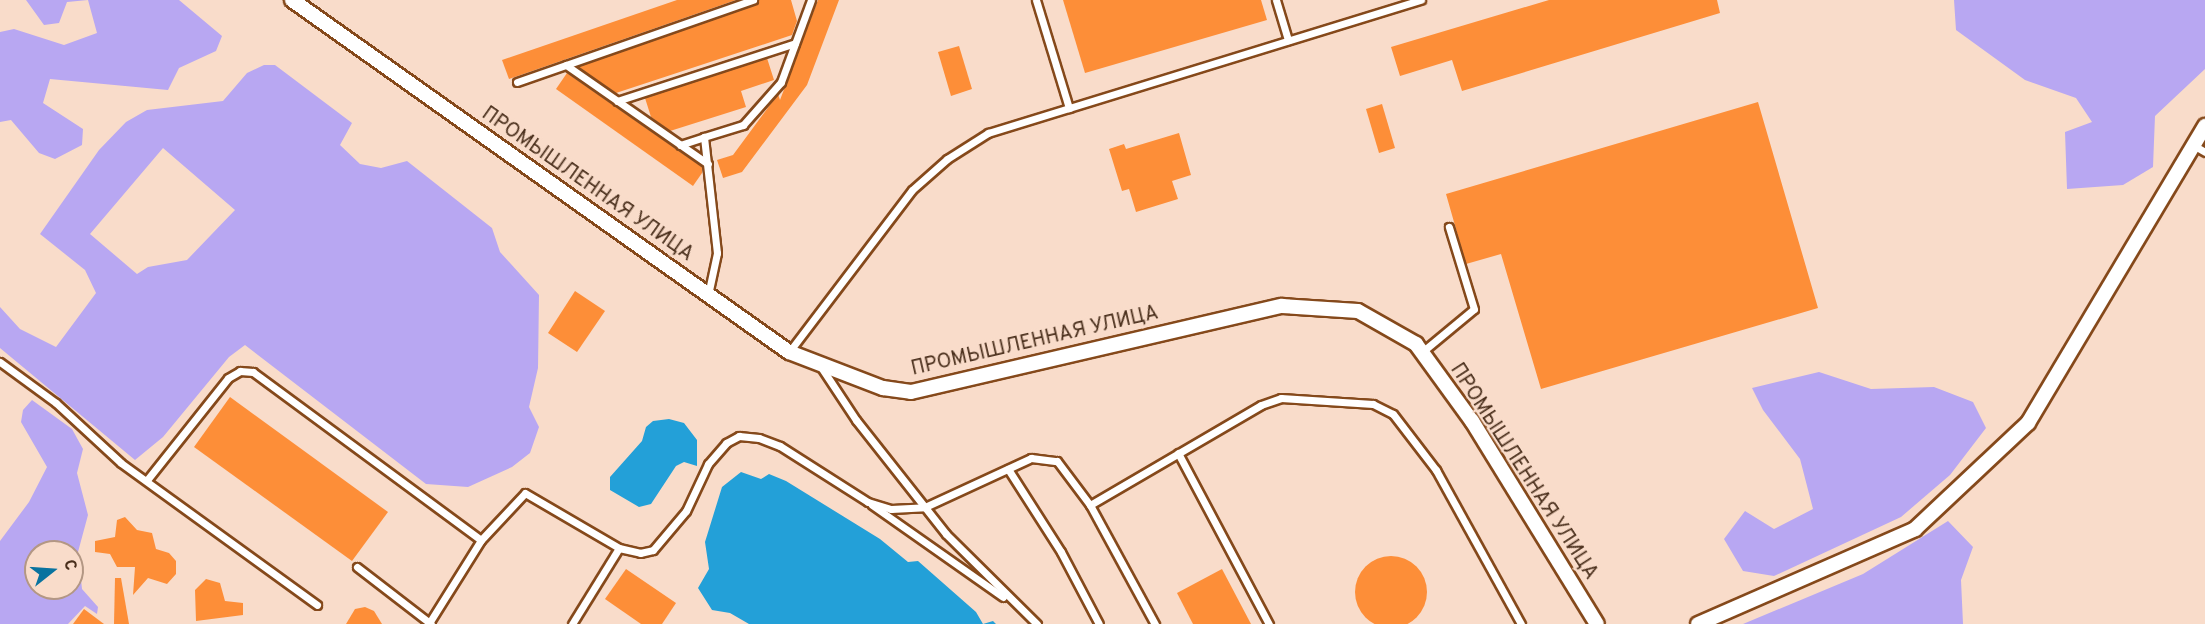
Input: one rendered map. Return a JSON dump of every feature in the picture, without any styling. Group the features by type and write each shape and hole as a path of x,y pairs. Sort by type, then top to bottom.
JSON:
{"street":[{"name":"ПРОМЫШЛЕННАЯ УЛИЦА","path":"292,0 789,352 820,366 883,388 911,392 1282,306 1358,311 1416,344 1472,421 1597,624"},
{"path":"1698,624 1915,529 2028,423 2199,148 2205,126"}],"lane":[{"path":"517,82 753,0"},
{"path":"680,145 743,126 781,82 811,0"},
{"path":"1036,0 1068,108"},
{"path":"1276,0 1288,40"},
{"path":"789,352 912,190 947,159 988,134 1421,0"},
{"path":"618,101 795,43"},
{"path":"566,65 708,164"},
{"path":"704,137 717,253 708,295"},
{"path":"1422,352 1474,309 1449,227"},
{"path":"0,362 147,480 317,605"},
{"path":"820,366 856,420 925,507 1017,606 1037,624"},
{"path":"147,480 228,378 240,371 252,372 481,540"},
{"path":"1090,505 1261,405 1281,398 1358,401 1385,409 1446,485 1521,624"},
{"path":"357,567 431,622 481,540 525,493 619,548 640,553 663,541 686,511 708,464 726,442 739,436 759,438 780,446 868,502 1017,606"},
{"path":"1178,453 1269,624"},
{"path":"868,502 891,509 925,507 1031,458 1057,461 1090,505 1155,624"},
{"path":"1008,469 1061,552 1099,624"},
{"path":"572,624 619,548"}],"shaded area":[{"path":"26,0 88,0 67,2 59,23 44,25"},
{"path":"88,0 179,0 222,36 216,51 179,68 168,90 50,79 43,103 83,129 82,145 55,159 39,153 11,120 0,122 0,32 14,29 64,45 97,33"},
{"path":"1954,0 2205,0 2205,69 2155,116 2153,167 2123,185 2067,189 2065,132 2092,122 2076,98 2025,80 1956,30"},
{"path":"264,65 275,65 352,123 340,145 360,164 381,168 407,161 492,228 500,252 539,295 538,368 529,407 539,427 530,453 512,467 468,487 426,484 245,345 229,357 163,437 135,460 0,348 0,307 20,329 56,347 96,293 85,270 40,234 99,150 126,122 147,110 223,101 247,73","holes":["163,148 235,210 187,260 148,267 137,274 90,234"]},
{"path":"1819,372 1871,389 1934,387 1973,402 1986,428 1950,475 1901,517 1774,576 1743,571 1724,539 1745,511 1774,529 1813,509 1800,459 1763,410 1752,388"},
{"path":"32,400 72,429 83,449 77,473 88,515 81,540 24,540 24,600 84,600 84,591 98,607 97,614 85,606 68,624 0,624 0,541 29,502 47,467 21,422 23,410"},
{"path":"1948,521 1973,547 1961,580 1963,624 1743,624 1863,574"}],"water":[{"path":"669,419 684,423 697,440 697,466 684,462 676,466 651,504 639,507 610,490 610,477 642,441 646,427 653,421"},
{"path":"741,472 761,479 769,474 786,481 880,539 908,562 918,561 976,612 983,624 749,624 730,613 712,610 698,588 709,569 705,542 722,487"}],"building":[{"path":"677,0 736,0 509,79 502,60"},
{"path":"759,0 791,0 797,21 792,35 616,93 578,67 755,5"},
{"path":"818,0 839,0 807,85 742,172 723,178 717,160 733,155 778,94 780,100"},
{"path":"1063,0 1261,0 1267,20 1085,73"},
{"path":"1549,0 1717,0 1720,13 1462,91 1452,60 1400,76 1391,47"},
{"path":"959,46 972,89 951,96 938,52"},
{"path":"767,58 774,80 741,91 746,107 670,131 651,117 645,98"},
{"path":"567,73 702,167 702,173 693,186 556,89"},
{"path":"1758,102 1818,308 1541,389 1501,254 1466,264 1446,194"},
{"path":"1382,104 1395,148 1379,153 1366,109"},
{"path":"1179,133 1191,175 1172,181 1178,199 1136,212 1129,189 1122,191 1109,149 1124,144 1126,149"},
{"path":"575,291 605,311 577,352 548,333"},
{"path":"230,397 388,512 352,561 194,447"},
{"path":"125,517 137,530 152,533 156,549 169,553 176,561 176,574 167,584 148,578 133,595 135,567 117,567 110,554 95,552 95,541 115,537 117,520"},
{"path":"1391,556 1411,562 1421,572 1427,592 1421,612 1411,622 1391,628 1371,622 1361,612 1355,592 1361,572 1371,562"},
{"path":"626,569 676,603 662,624 641,624 605,599"},
{"path":"1222,569 1251,624 1193,624 1177,593"},
{"path":"115,578 121,578 129,624 114,624"},
{"path":"206,579 220,583 225,601 243,603 243,615 196,621 195,590"},
{"path":"365,607 374,611 382,624 346,624 355,609"},
{"path":"84,609 104,624 73,624"}]}
